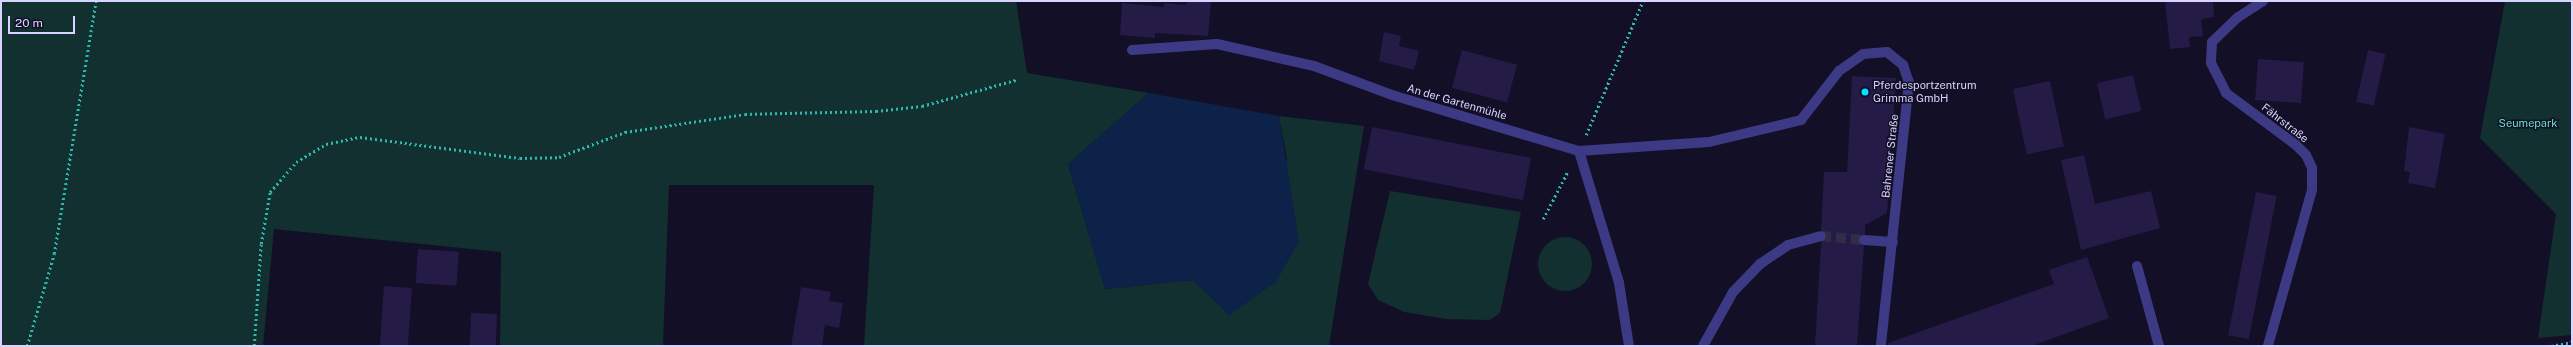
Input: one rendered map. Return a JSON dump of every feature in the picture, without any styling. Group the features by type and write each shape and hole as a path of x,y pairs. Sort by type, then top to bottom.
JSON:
{"street":[{"name":"Fährstraße","path":"2263,1 2238,16 2212,42 2211,63 2226,93 2296,145 2306,155 2312,168 2312,190 2268,346"},
{"name":"An der Gartenmühle","path":"1132,50 1217,44 1314,66 1392,95 1579,151"},
{"name":"Bahrener Straße","path":"1579,151 1709,142 1801,120 1839,71 1863,54 1887,52 1903,65 1909,82 1881,346"},
{"path":"1579,151 1619,283 1630,346"},
{"path":"1703,346 1733,292 1760,264 1788,245 1821,236"},
{"path":"1864,240 1893,242"},
{"path":"2137,266 2159,346"}],"path":[{"path":"27,346 54,254 96,1"},
{"path":"1542,219 1579,151 1644,1"},
{"path":"254,346 261,244 270,192 296,162 326,144 360,137 520,158 559,157 625,132 745,114 876,111 922,106 1016,80"},
{"path":"2551,346 2572,342"}],"green space":[{"path":"1,1 1016,1 1027,73 1149,93 1068,164 1105,289 1193,280 1229,314 1287,159 1279,116 1364,126 1329,346 864,346 874,185 669,185 663,346 500,346 501,252 274,229 263,346 1,346"},
{"name":"Seumepark","path":"2505,1 2572,1 2572,335 2538,338 2556,214 2480,138"},
{"path":"1390,191 1521,212 1500,313 1490,320 1447,319 1404,312 1378,300 1368,284"},
{"path":"1565,237 1575,239 1584,245 1590,254 1592,264 1590,274 1584,283 1575,289 1565,291 1555,289 1546,283 1540,274 1538,264 1540,254 1546,245 1555,239"}],"water":[{"path":"1149,93 1279,116 1299,241 1276,282 1229,315 1193,280 1105,289 1068,164"}],"building":[{"path":"1187,1 1211,1 1208,36 1155,33 1155,38 1120,35 1122,3 1164,7 1164,3 1186,5"},
{"path":"2165,1 2213,1 2214,17 2201,19 2203,36 2189,37 2190,47 2170,49"},
{"path":"1384,32 1401,36 1399,46 1419,51 1414,70 1379,61"},
{"path":"1462,50 1517,65 1507,102 1452,88"},
{"path":"2368,50 2386,54 2374,106 2356,102"},
{"path":"2258,59 2304,62 2301,103 2255,100"},
{"path":"2133,75 2141,111 2105,119 2097,83"},
{"path":"1852,76 1896,78 1887,213 1865,225 1865,234 1858,239 1864,246 1857,346 1815,346 1821,243 1827,237 1821,230 1824,172 1847,172"},
{"path":"2050,81 2064,147 2027,154 2013,89"},
{"path":"1372,127 1531,158 1523,200 1364,169"},
{"path":"2409,127 2445,134 2435,188 2408,183 2410,172 2404,171"},
{"path":"2084,155 2095,204 2151,191 2160,228 2081,250 2061,160"},
{"path":"2256,192 2277,196 2249,339 2228,335"},
{"path":"418,249 459,252 457,286 416,283"},
{"path":"2087,257 2109,318 2031,346 1888,346 1888,343 2054,284 2049,270"},
{"path":"384,286 412,288 408,346 380,346"},
{"path":"801,287 831,292 829,301 843,303 839,328 825,325 822,346 791,346"},
{"path":"471,313 497,314 496,346 470,346"}],"tunnel":[{"path":"1821,236 1864,240"}],"place":[{"name":"Pferdesportzentrum Grimma GmbH","path":"1865,92"}]}
